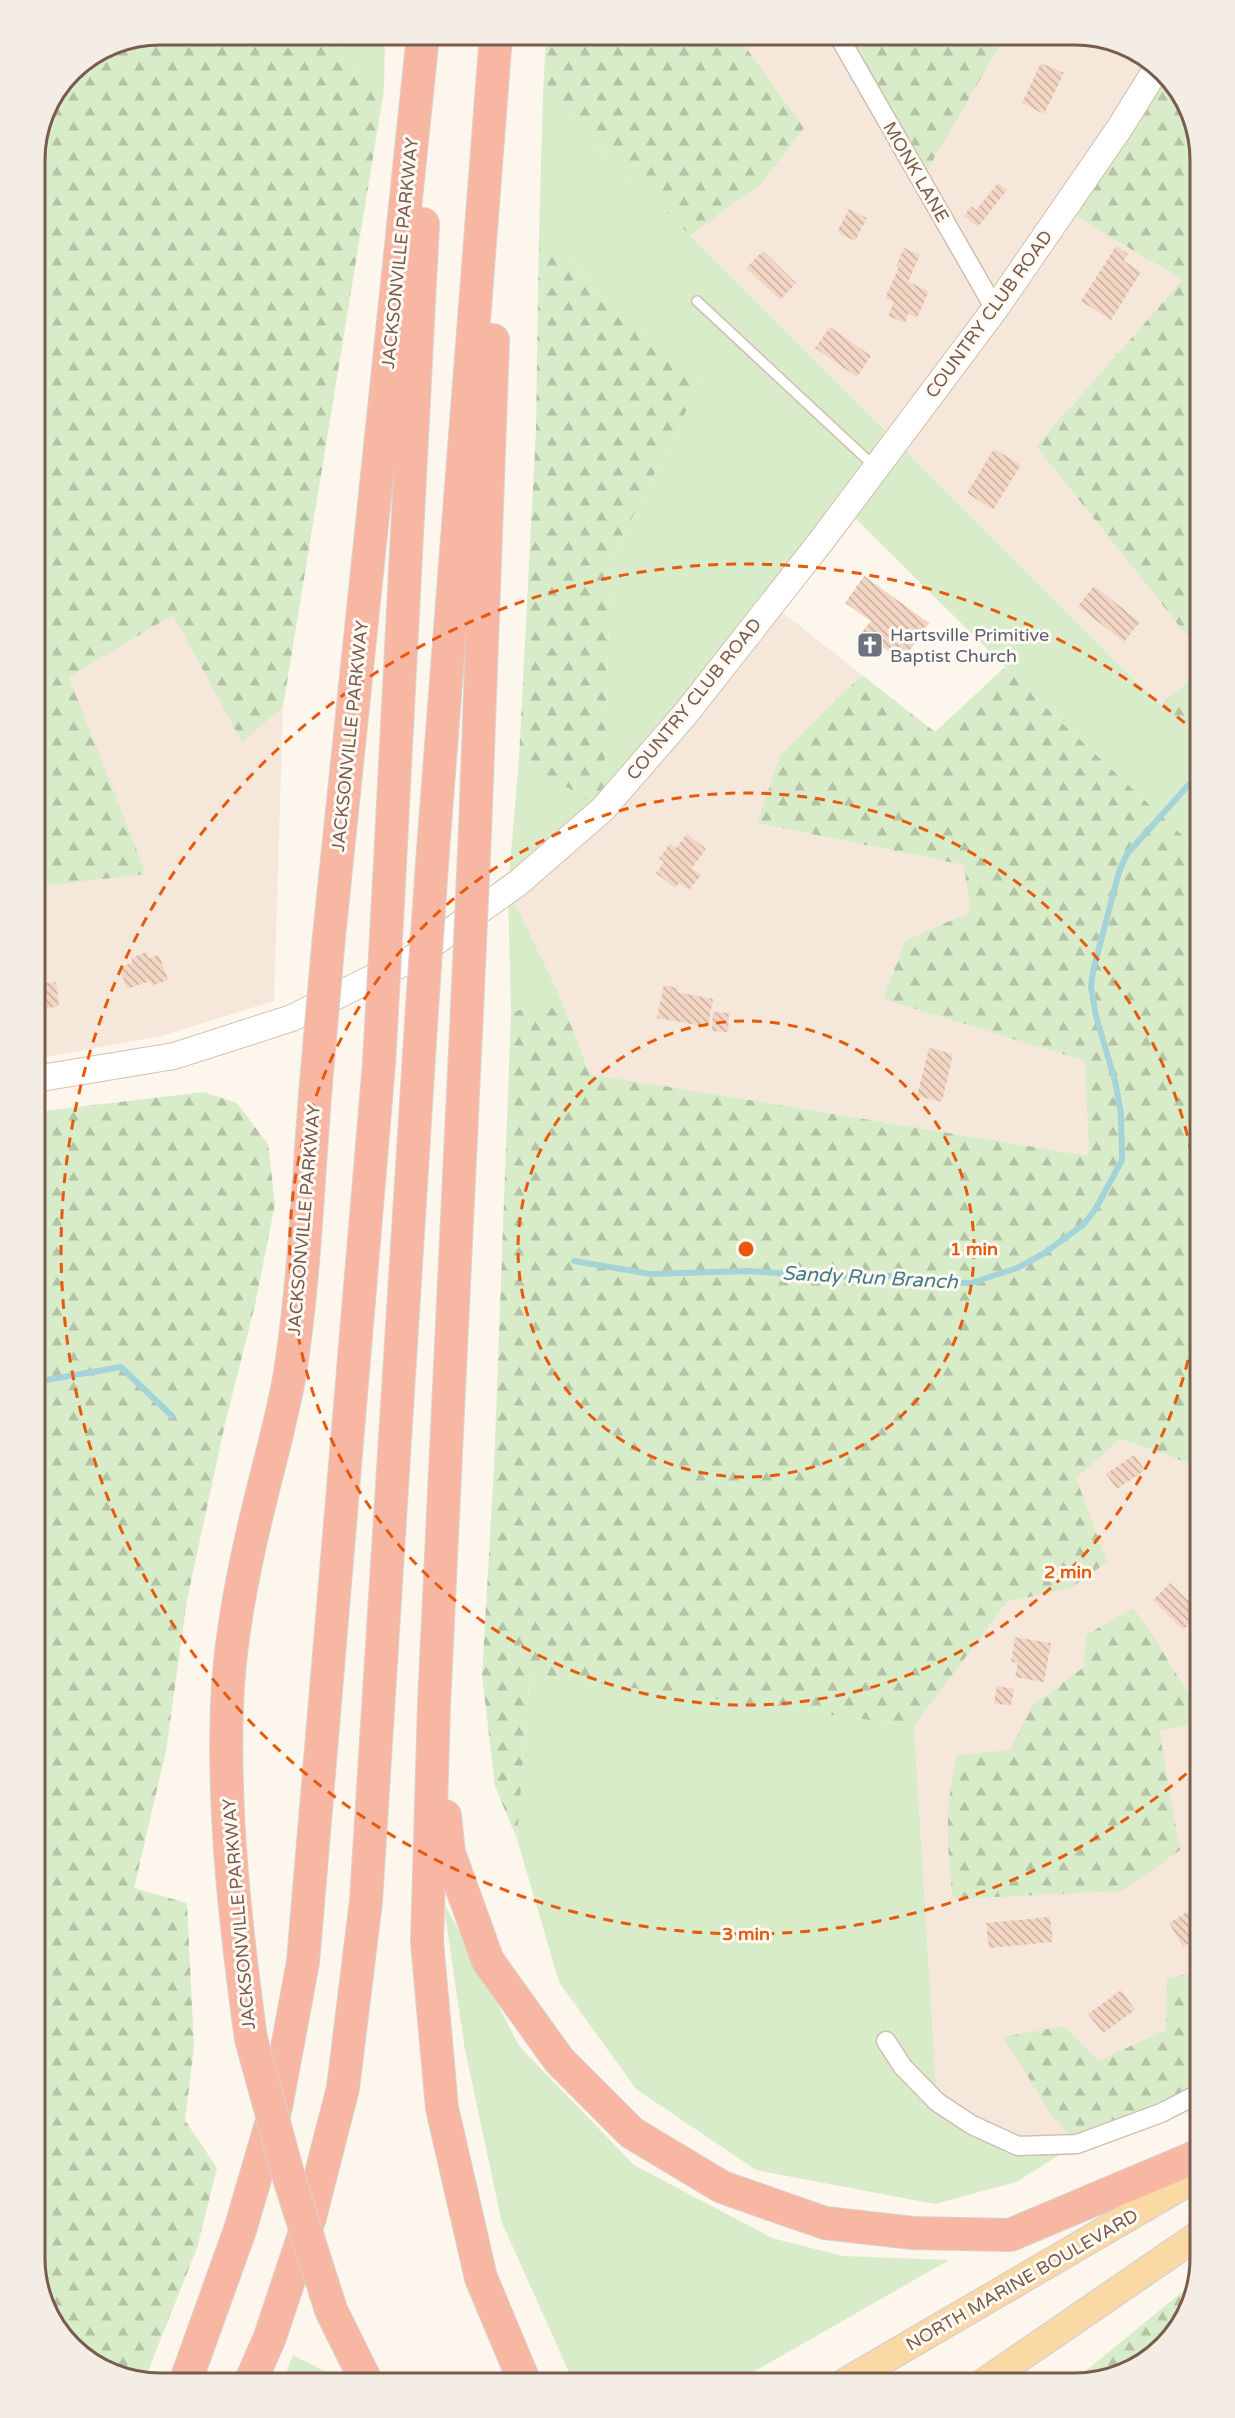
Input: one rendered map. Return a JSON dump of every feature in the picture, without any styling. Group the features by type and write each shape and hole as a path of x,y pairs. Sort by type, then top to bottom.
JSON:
{"highway":[{"name":"JACKSONVILLE PARKWAY","path":"362,2373 331,2310 290,2181 251,2038 233,1889 228,1805 227,1705 235,1620 256,1517 290,1374 329,936 422,45"},
{"path":"189,2373 240,2230 276,2107 303,1962 379,1063 432,45"},
{"path":"254,2373 270,2337 310,2217 344,2088 366,1890 433,850 495,45"},
{"path":"504,45 475,831 434,1704 427,1942 442,2108 481,2278 521,2373"},
{"path":"434,1704 449,1853 488,1961 559,2060 632,2133 722,2187 825,2223 913,2233 1010,2235 1190,2159"}],"main road":[{"name":"COUNTRY CLUB ROAD","path":"45,1077 174,1056 292,1018 413,958 518,883 603,809 664,738 808,558 876,468 995,309 1119,129 1152,76"},
{"name":"NORTH MARINE BOULEVARD","path":"863,2373 1190,2181"},
{"path":"999,2373 1190,2241"}],"street":[{"name":"MONK LANE","path":"844,45 995,309"},
{"path":"885,2041 903,2067 937,2102 972,2125 1018,2146 1077,2144 1161,2113 1190,2098"}],"lane":[{"path":"698,301 876,468"}],"shaded area":[{"path":"744,45 844,45 921,180 1000,45 1098,47 1133,60 1154,77 1184,280 1036,446 1190,639 1190,680 1160,705 690,235 760,185 804,128"},
{"path":"772,604 862,675 781,754 757,823 964,865 970,912 905,941 883,999 1086,1061 1089,1156 590,1074 558,992 508,889"},
{"path":"173,615 242,741 283,707 274,1001 161,1036 45,1057 45,886 145,874 69,677"},
{"path":"1119,1439 1190,1464 1190,2097 1077,2144 1018,2146 937,2102 914,1726 1007,1602 1071,1588 1107,1562 1075,1478"}],"green space":[{"path":"160,45 337,45 384,90 283,707 242,742 173,615 69,677 146,874 45,886 45,152 49,130 60,102 84,73 102,60 123,51"},
{"path":"337,45 385,45 384,90"},
{"path":"545,45 744,45 804,128 760,185 690,235 543,93"},
{"path":"844,45 1000,45 921,181"},
{"path":"1152,75 1175,102 1184,123 1189,145 1190,639 1036,446 1183,280 1064,209"},
{"path":"543,93 690,235 1160,705 1190,727 1190,843 1061,722 846,509 687,712 603,809 508,889 519,758 603,808 611,559 700,384 539,234"},
{"path":"539,234 700,384 611,559 603,809 519,758 536,430"},
{"path":"1005,667 1190,843 1190,1464 1120,1439 1076,1478 1107,1562 1071,1588 1007,1602 914,1726 530,1674 517,1839 495,1786 482,1676 494,1467 511,1014 558,992 590,1074 1089,1156 1085,1061 883,999 905,941 970,912 964,865 757,823 781,754 862,675 935,732"},
{"path":"1190,680 1190,727 1160,705"},
{"path":"508,889 558,992 511,1014"},
{"path":"204,1092 237,1103 268,1144 275,1204 255,1305 225,1424 187,1600 166,1751 134,1888 187,1903 194,2047 185,2120 217,2168 197,2248 147,2372 109,2361 96,2354 79,2339 60,2316 51,2295 45,2266 45,1111"},
{"path":"1133,1608 1156,1640 1190,1697 1190,1725 1159,1730 1180,1850 1123,1891 953,1899 949,1862 948,1810 957,1755 1010,1750 1032,1706 1084,1667 1086,1635"},
{"path":"530,1674 914,1726 937,2101 1018,2146 1077,2144 1016,2182 935,2204 756,2170 636,2089 559,1982 517,1839"},
{"path":"443,1901 520,2047 634,2165 772,2238 843,2256 949,2260 751,2373 570,2373 502,2223 465,2050"},
{"path":"1190,1973 1190,2097 1077,2144 1053,2117 1003,2037 1065,2026 1098,2061 1166,2030 1167,1979"},
{"path":"1186,2289 1171,2322 1151,2345 1133,2358 1112,2367 1084,2372"},
{"path":"293,2355 328,2373 286,2373"}],"building":[{"path":"1041,63 1064,73 1044,114 1022,103"},
{"path":"998,183 1007,190 978,227 964,216 971,206 976,210"},
{"path":"849,209 867,218 855,241 837,232"},
{"path":"1116,246 1128,254 1124,261 1141,272 1111,320 1081,301"},
{"path":"904,248 920,255 908,282 929,291 917,318 908,314 905,323 888,316 894,302 885,298 899,267 896,266"},
{"path":"763,251 796,283 780,300 746,268"},
{"path":"830,327 871,356 857,377 815,348"},
{"path":"994,449 1021,465 993,510 967,493"},
{"path":"864,576 929,623 902,661 862,632 871,621 845,603"},
{"path":"1094,586 1140,622 1124,642 1078,606"},
{"path":"687,834 706,849 692,868 701,875 689,890 679,883 675,888 656,873 664,862 659,858 670,844 676,848"},
{"path":"147,952 148,958 159,955 168,980 151,986 150,981 127,989 119,967 133,963 131,958"},
{"path":"56,982 59,1006 45,1009 45,983"},
{"path":"664,985 678,988 677,992 713,999 708,1027 657,1018"},
{"path":"713,1012 729,1013 728,1032 712,1031"},
{"path":"929,1048 953,1054 942,1102 917,1096"},
{"path":"1134,1455 1145,1470 1117,1489 1106,1474"},
{"path":"1170,1583 1190,1602 1190,1623 1183,1630 1153,1600"},
{"path":"1015,1637 1051,1643 1044,1682 1015,1677 1018,1663 1011,1662"},
{"path":"997,1686 1014,1689 1011,1706 994,1703"},
{"path":"1190,1910 1190,1943 1183,1947 1169,1923"},
{"path":"1050,1917 1053,1942 989,1948 986,1923"},
{"path":"1121,1990 1135,2010 1103,2033 1088,2014"}],"waterway":[{"name":"Sandy Run Branch","path":"574,1261 651,1274 748,1271 836,1277 882,1275 931,1282 971,1283 1017,1268 1043,1254 1083,1225 1095,1210 1122,1160 1121,1114 1115,1081 1096,1016 1091,987 1093,971 1119,872 1127,854 1190,783"},
{"name":"Sandy Run Branch","path":"45,1380 121,1367 172,1416"}],"place":[{"name":"Hartsville Primitive Baptist Church","path":"870,645"}]}
